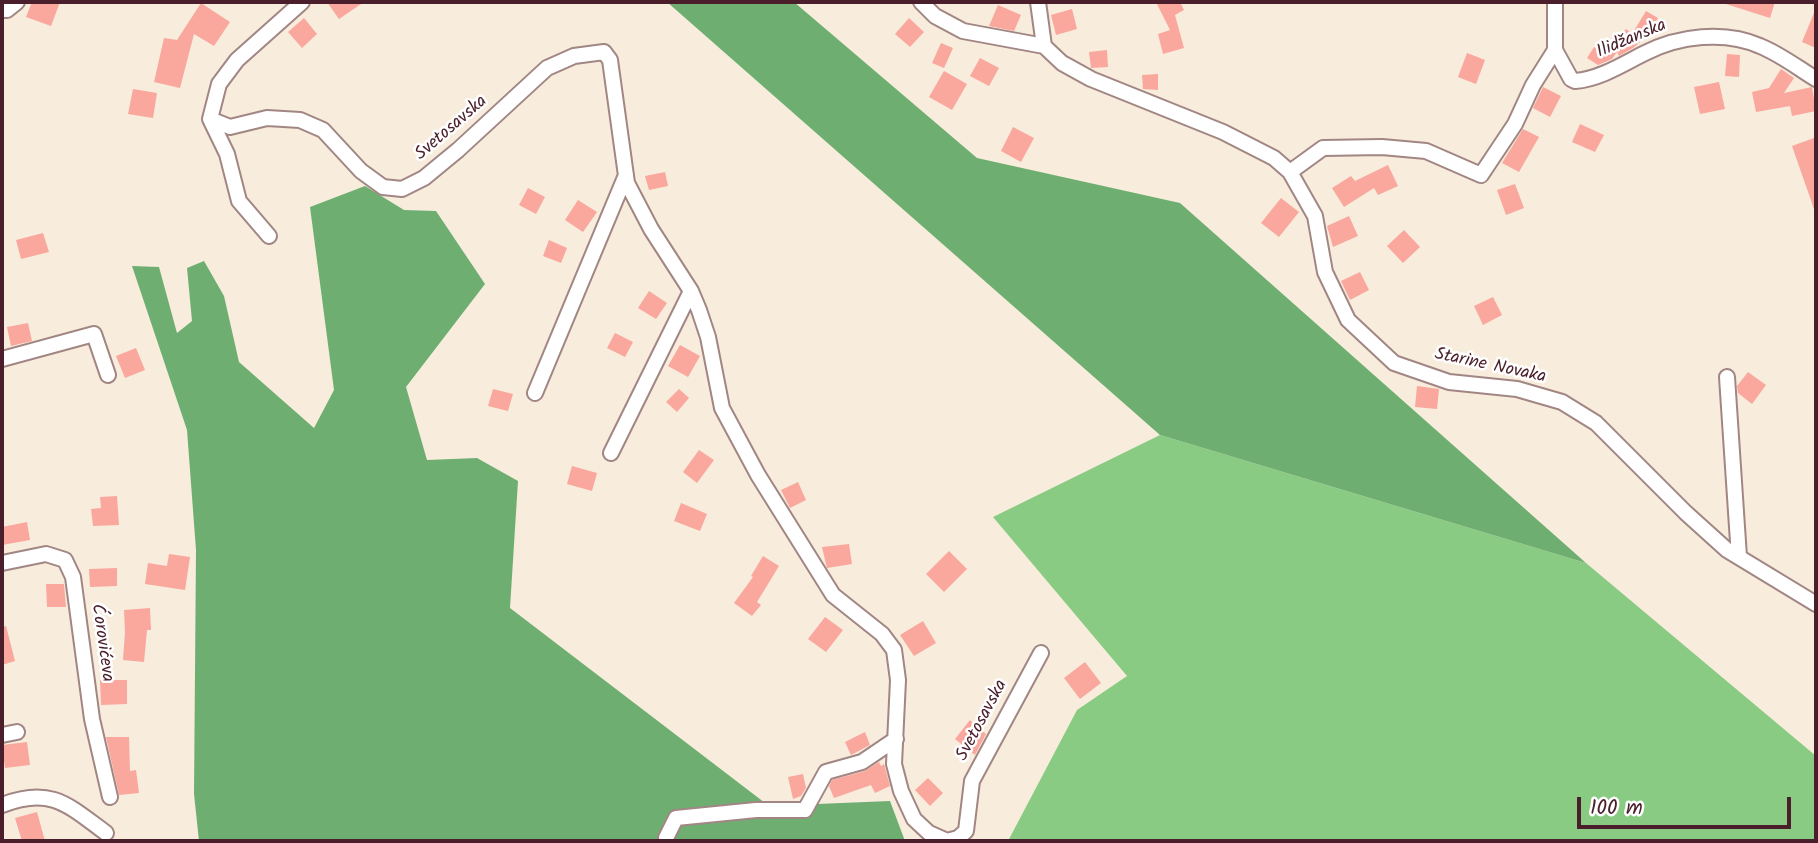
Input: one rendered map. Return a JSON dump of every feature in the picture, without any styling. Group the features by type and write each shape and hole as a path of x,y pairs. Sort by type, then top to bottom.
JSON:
{"street":[{"path":"2,10 17,2"},
{"path":"269,236 239,201 227,154 210,119 219,84 237,60 302,2"},
{"name":"Starine Novaka","path":"921,2 935,16 963,31 1044,46 1062,63 1091,79 1223,132 1275,158 1290,172 1315,216 1325,272 1348,320 1394,363 1449,382 1517,389 1562,402 1596,423 1727,550 1816,604"},
{"path":"1038,2 1044,46"},
{"path":"1290,172 1322,148 1382,147 1426,150 1481,175 1515,124 1538,76 1555,50 1555,2"},
{"name":"Ilidžanska","path":"1555,50 1571,79 1580,81 1614,69 1672,41 1725,37 1760,46 1816,79"},
{"name":"Svetosavska","path":"210,119 230,127 267,118 300,120 323,130 361,172 383,187 402,189 425,178 547,68 575,56 604,52 610,60 627,183 651,229 691,291 708,337 722,408 738,442 833,595 882,634 894,650 898,680 894,764 901,791 914,819 929,833 947,841 958,838 967,831 972,781 1041,653"},
{"path":"535,393 626,175"},
{"path":"611,453 691,291"},
{"path":"2,359 94,334 108,375"},
{"path":"1727,377 1739,557"},
{"name":"Ćorovićeva","path":"2,563 46,554 65,560 73,577 92,719 110,797"},
{"path":"2,735 17,732"},
{"path":"666,841 676,818 756,810 805,810 826,772 862,762 896,739"},
{"path":"2,804 19,798 42,797 65,802 106,833"}],"green space":[{"path":"667,2 794,2 977,158 1180,203 1586,563 1160,435"},
{"path":"365,186 404,210 436,211 485,284 406,387 427,460 477,458 518,481 510,608 769,806 890,801 905,841 199,841 194,794 196,550 187,430 132,266 159,267 177,333 192,321 187,268 204,261 224,296 239,362 314,428 334,390 310,207"},
{"path":"1160,435 1586,563 1816,756 1816,841 1008,841 1077,710 1127,676 993,517"}],"building":[{"path":"32,2 60,2 51,26 26,17"},
{"path":"327,2 364,2 339,19"},
{"path":"1156,2 1180,2 1184,10 1175,15 1184,48 1163,54 1158,34 1170,30"},
{"path":"1726,2 1775,2 1770,18"},
{"path":"201,3 230,22 214,46 194,34 180,88 154,82 164,38 177,40"},
{"path":"998,5 1021,15 1014,31 989,26"},
{"path":"1816,8 1816,48 1802,42"},
{"path":"1072,9 1077,29 1056,35 1051,15"},
{"path":"1646,11 1658,18 1647,36 1633,48 1619,56 1617,52 1612,59 1598,65 1587,58 1594,47 1603,53 1626,29 1632,34"},
{"path":"304,18 317,34 302,48 288,32"},
{"path":"909,18 924,32 910,47 895,34"},
{"path":"941,43 953,48 944,68 932,63"},
{"path":"1107,50 1108,67 1091,68 1089,52"},
{"path":"1467,53 1485,60 1476,84 1458,77"},
{"path":"1727,54 1740,55 1739,77 1725,76"},
{"path":"980,58 999,68 989,86 970,76"},
{"path":"1781,69 1794,78 1784,93 1812,87 1816,111 1792,116 1790,106 1756,112 1752,92 1769,88"},
{"path":"944,71 967,84 952,110 929,97"},
{"path":"1158,74 1158,90 1143,89 1142,75"},
{"path":"1719,82 1725,109 1700,114 1694,87"},
{"path":"1543,87 1561,96 1550,117 1533,108"},
{"path":"133,89 157,93 153,118 128,114"},
{"path":"1580,124 1604,135 1595,152 1572,142"},
{"path":"1013,127 1034,138 1021,162 1001,151"},
{"path":"1523,129 1539,137 1519,172 1502,163"},
{"path":"1814,138 1816,208 1814,209 1792,146"},
{"path":"1388,165 1398,186 1378,195 1374,188 1344,207 1332,188 1351,176 1355,181"},
{"path":"665,172 668,186 649,190 645,176"},
{"path":"1515,184 1524,208 1506,215 1497,190"},
{"path":"528,188 545,197 536,214 519,205"},
{"path":"1281,198 1299,212 1279,237 1261,223"},
{"path":"578,200 597,212 583,232 565,220"},
{"path":"1349,216 1358,236 1333,247 1327,226"},
{"path":"1404,230 1420,247 1403,263 1387,246"},
{"path":"43,233 49,252 21,259 16,240"},
{"path":"549,240 567,248 561,263 543,256"},
{"path":"1360,272 1369,290 1350,300 1341,281"},
{"path":"649,291 667,303 656,319 638,308"},
{"path":"1493,297 1502,315 1483,325 1474,306"},
{"path":"28,323 32,341 11,346 7,327"},
{"path":"615,333 633,342 625,357 607,348"},
{"path":"680,345 700,356 688,377 668,366"},
{"path":"136,348 145,370 125,378 116,356"},
{"path":"1748,372 1766,385 1752,404 1738,393 1737,386"},
{"path":"1417,386 1439,389 1437,409 1415,407"},
{"path":"493,389 513,394 508,411 488,406"},
{"path":"679,389 689,398 677,412 666,402"},
{"path":"699,450 714,460 697,483 683,472"},
{"path":"572,466 597,473 592,491 567,484"},
{"path":"798,482 806,500 790,508 781,490"},
{"path":"117,496 119,525 93,526 91,509 101,508 100,497"},
{"path":"681,503 707,514 700,531 674,521"},
{"path":"27,522 30,540 2,545 2,527"},
{"path":"849,544 852,564 827,568 822,547"},
{"path":"949,551 967,569 944,592 926,574"},
{"path":"169,554 190,557 185,590 145,584 148,563 167,566"},
{"path":"763,556 779,566 757,602 761,605 752,616 734,603 753,577 751,576"},
{"path":"117,568 117,586 90,587 89,569"},
{"path":"46,584 64,584 66,607 47,607"},
{"path":"150,608 151,630 147,630 144,662 123,660 124,610"},
{"path":"825,617 843,630 826,652 808,639"},
{"path":"923,621 936,643 914,656 900,635"},
{"path":"6,626 15,661 2,665 2,627"},
{"path":"1085,662 1101,683 1080,699 1064,678"},
{"path":"100,680 127,680 127,704 101,705"},
{"path":"970,720 986,734 975,755 955,739"},
{"path":"865,732 870,745 851,755 845,742"},
{"path":"106,737 129,737 130,771 136,770 139,793 119,795"},
{"path":"27,742 30,765 5,768 2,745"},
{"path":"879,762 881,766 884,764 890,786 875,793 871,785 834,798 829,786 832,780 865,771"},
{"path":"803,774 806,788 801,796 793,799 788,777"},
{"path":"928,778 943,793 930,806 915,790"},
{"path":"37,812 45,841 22,841 15,818"}]}
